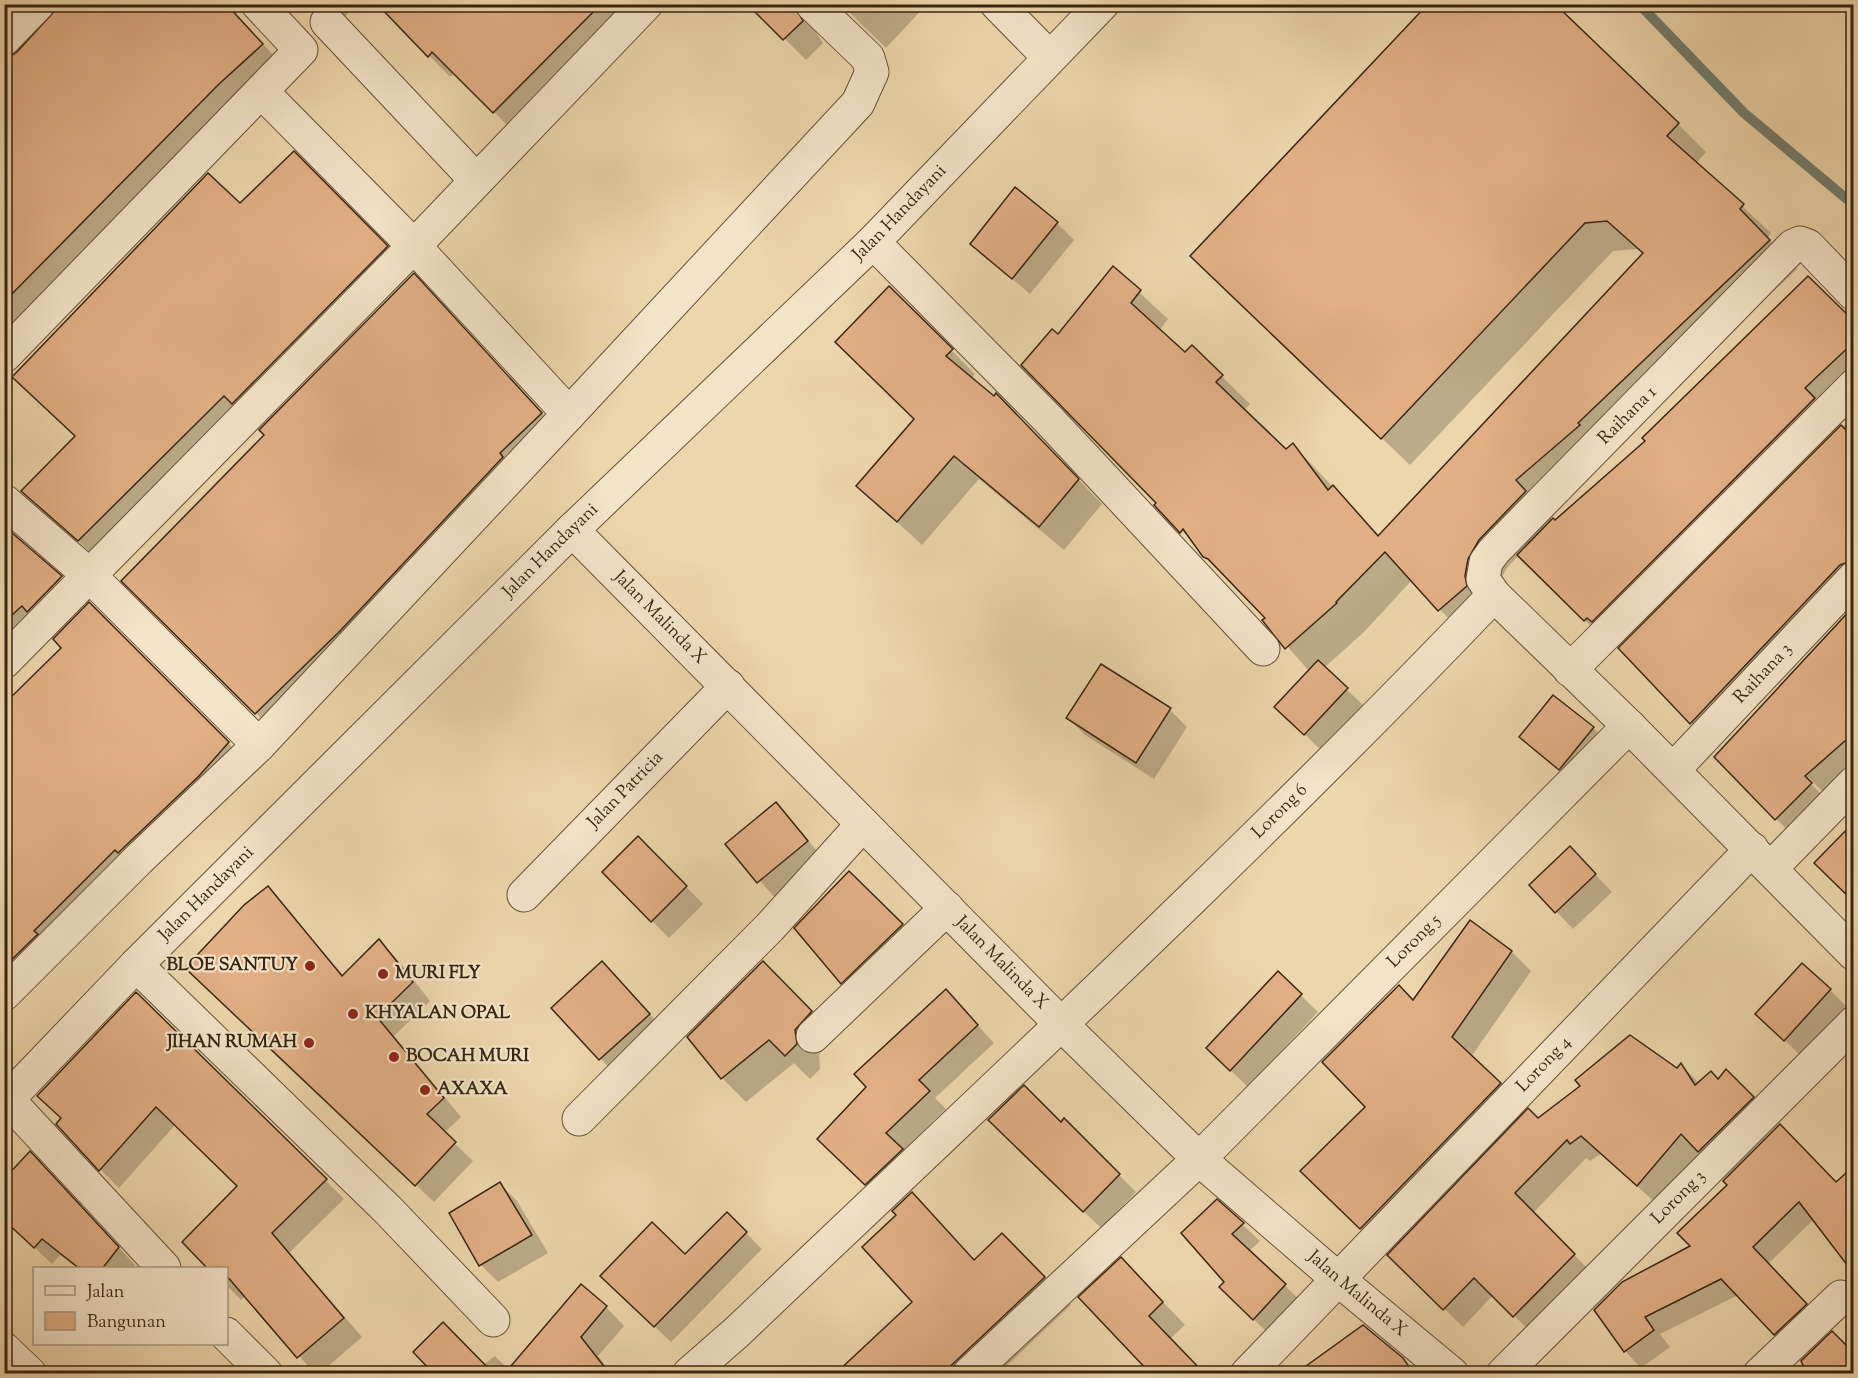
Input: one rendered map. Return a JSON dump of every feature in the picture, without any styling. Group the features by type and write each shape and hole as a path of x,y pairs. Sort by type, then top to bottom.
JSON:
{"street":[{"path":"4,39 38,4"},
{"path":"258,4 302,50"},
{"path":"4,662 414,246 646,4"},
{"path":"4,994 259,745 858,103 873,72 868,58 812,4"},
{"path":"997,4 1049,57"},
{"name":"Jalan Handayani","path":"6,1102 136,965 572,530 873,242 1102,4"},
{"path":"4,356 336,13 476,180"},
{"path":"262,92 414,246 569,414"},
{"path":"873,242 1049,420 1263,649"},
{"name":"Raihana 1","path":"1494,595 1484,579 1486,562 1494,551 1797,243 1808,246 1854,294"},
{"path":"1570,670 1854,386"},
{"path":"4,501 89,575 259,745"},
{"name":"Jalan Malinda X","path":"572,530 1060,1024 1199,1159 1452,1374"},
{"name":"Raihana 3","path":"1673,770 1854,578"},
{"path":"1494,595 1629,726 1854,954"},
{"name":"Lorong 6","path":"689,1374 1060,1024 1375,721 1494,595"},
{"name":"Jalan Patricia","path":"524,895 728,686"},
{"name":"Lorong 5","path":"969,1374 1199,1159 1629,726"},
{"name":"Lorong 4","path":"1247,1374 1761,859 1854,783"},
{"path":"579,1119 770,927 863,824"},
{"path":"813,1036 947,908"},
{"path":"136,965 388,1210 493,1320"},
{"name":"Lorong 3","path":"1503,1374 1854,1023"},
{"path":"6,1102 163,1267"},
{"path":"1760,1374 1841,1297"},
{"path":"228,1336 266,1374"},
{"path":"4,1349 30,1374"}],"building":[{"path":"61,4 226,4 263,44 219,84 4,302 4,61 17,52"},
{"path":"377,4 601,4 493,113 432,52 428,57"},
{"path":"747,4 794,4 803,21 783,40"},
{"path":"1428,4 1555,4 1679,123 1667,136 1744,204 1740,209 1770,240 1578,423 1580,425 1516,480 1526,491 1479,540 1468,559 1465,576 1467,586 1438,611 1385,552 1337,603 1285,649 1262,620 1265,618 1208,559 1203,557 1183,529 1180,533 1154,505 1156,503 1021,365 1052,329 1058,334 1113,266 1141,290 1131,303 1185,352 1192,345 1223,375 1216,382 1286,449 1293,443 1328,490 1333,485 1378,536 1643,253 1607,221 1585,223 1381,439 1190,256"},
{"path":"294,151 388,246 232,404 224,396 78,541 21,491 75,436 12,377 208,173 240,203"},
{"path":"1015,187 1058,222 1012,279 970,244"},
{"path":"414,273 542,413 500,453 503,457 340,631 255,714 121,581 264,435 259,430"},
{"path":"1808,276 1854,321 1854,342 1805,388 1815,398 1592,622 1587,618 1584,621 1517,555 1553,518 1555,520 1645,441 1642,438"},
{"path":"889,286 953,349 946,356 994,396 996,393 1079,479 1039,527 954,456 897,522 856,486 914,419 835,342"},
{"path":"1841,425 1854,438 1854,560 1840,565 1690,724 1618,648"},
{"path":"4,526 62,576 27,612 22,606 4,622"},
{"path":"89,602 229,742 199,776 118,853 115,850 34,931 38,934 4,967 4,704 61,648 53,639"},
{"path":"1854,606 1854,733 1805,776 1812,783 1775,820 1714,757"},
{"path":"1318,660 1348,688 1304,735 1274,707"},
{"path":"1101,664 1171,708 1136,763 1066,718"},
{"path":"1553,695 1594,727 1559,770 1519,737"},
{"path":"776,802 808,841 757,883 725,844"},
{"path":"1854,822 1854,902 1814,863"},
{"path":"638,836 687,886 651,922 602,872"},
{"path":"1570,846 1596,874 1555,913 1529,885"},
{"path":"849,871 903,924 841,984 794,928"},
{"path":"268,886 342,976 379,939 413,982 377,1017 444,1098 427,1114 456,1142 415,1186 185,968 244,905"},
{"path":"1470,920 1512,951 1452,1037 1501,1083 1360,1229 1300,1171 1365,1107 1322,1062 1399,985 1413,1000"},
{"path":"602,961 650,1014 599,1060 551,1008"},
{"path":"763,961 812,1011 795,1030 797,1044 785,1056 769,1040 721,1079 687,1037"},
{"path":"1802,963 1831,989 1784,1041 1755,1014"},
{"path":"1278,971 1302,994 1230,1071 1206,1048"},
{"path":"946,989 978,1025 919,1080 930,1091 886,1133 903,1149 865,1185 817,1139 866,1087 854,1074"},
{"path":"136,992 327,1179 272,1233 344,1318 297,1358 228,1277 228,1267 206,1267 182,1242 237,1186 156,1107 99,1171 56,1124 61,1118 37,1096"},
{"path":"1630,1035 1677,1068 1681,1063 1695,1085 1711,1071 1718,1079 1726,1069 1754,1097 1698,1152 1681,1134 1637,1186 1581,1136 1570,1144 1567,1140 1515,1193 1575,1254 1513,1317 1474,1278 1443,1310 1387,1255 1528,1108 1538,1118 1580,1086 1575,1080"},
{"path":"1024,1085 1061,1122 1064,1118 1120,1174 1083,1212 988,1120"},
{"path":"1780,1124 1836,1182 1854,1166 1854,1274 1799,1202 1753,1247 1807,1304 1774,1335 1721,1279 1645,1317 1654,1330 1624,1352 1594,1310 1622,1282 1690,1246 1677,1233 1727,1185 1723,1181"},
{"path":"30,1151 119,1247 104,1267 77,1267 42,1239 34,1248 4,1220 4,1179"},
{"path":"500,1182 532,1235 479,1266 449,1213"},
{"path":"912,1192 974,1260 1002,1233 1045,1277 942,1374 835,1374 912,1302 862,1247 896,1215 892,1211"},
{"path":"1217,1199 1244,1223 1232,1234 1286,1284 1253,1320 1219,1287 1224,1282 1181,1233"},
{"path":"727,1212 747,1232 654,1327 600,1276 652,1222 685,1254"},
{"path":"1121,1257 1163,1302 1149,1316 1205,1374 1151,1374 1078,1297"},
{"path":"581,1284 607,1306 581,1337 610,1374 504,1374"},
{"path":"443,1322 494,1374 434,1374 413,1352"},
{"path":"1363,1325 1403,1358 1414,1374 1295,1374"},
{"path":"1832,1331 1854,1353 1854,1374 1807,1374 1801,1361"}],"waterway":[{"path":"1639,4 1744,113 1854,205"}],"place":[{"name":"BLOE SANTUY","path":"310,966"},
{"name":"MURI FLY","path":"383,974"},
{"name":"KHYALAN OPAL","path":"353,1014"},
{"name":"JIHAN RUMAH","path":"309,1043"},
{"name":"BOCAH MURI","path":"394,1057"},
{"name":"AXAXA","path":"425,1090"}]}
